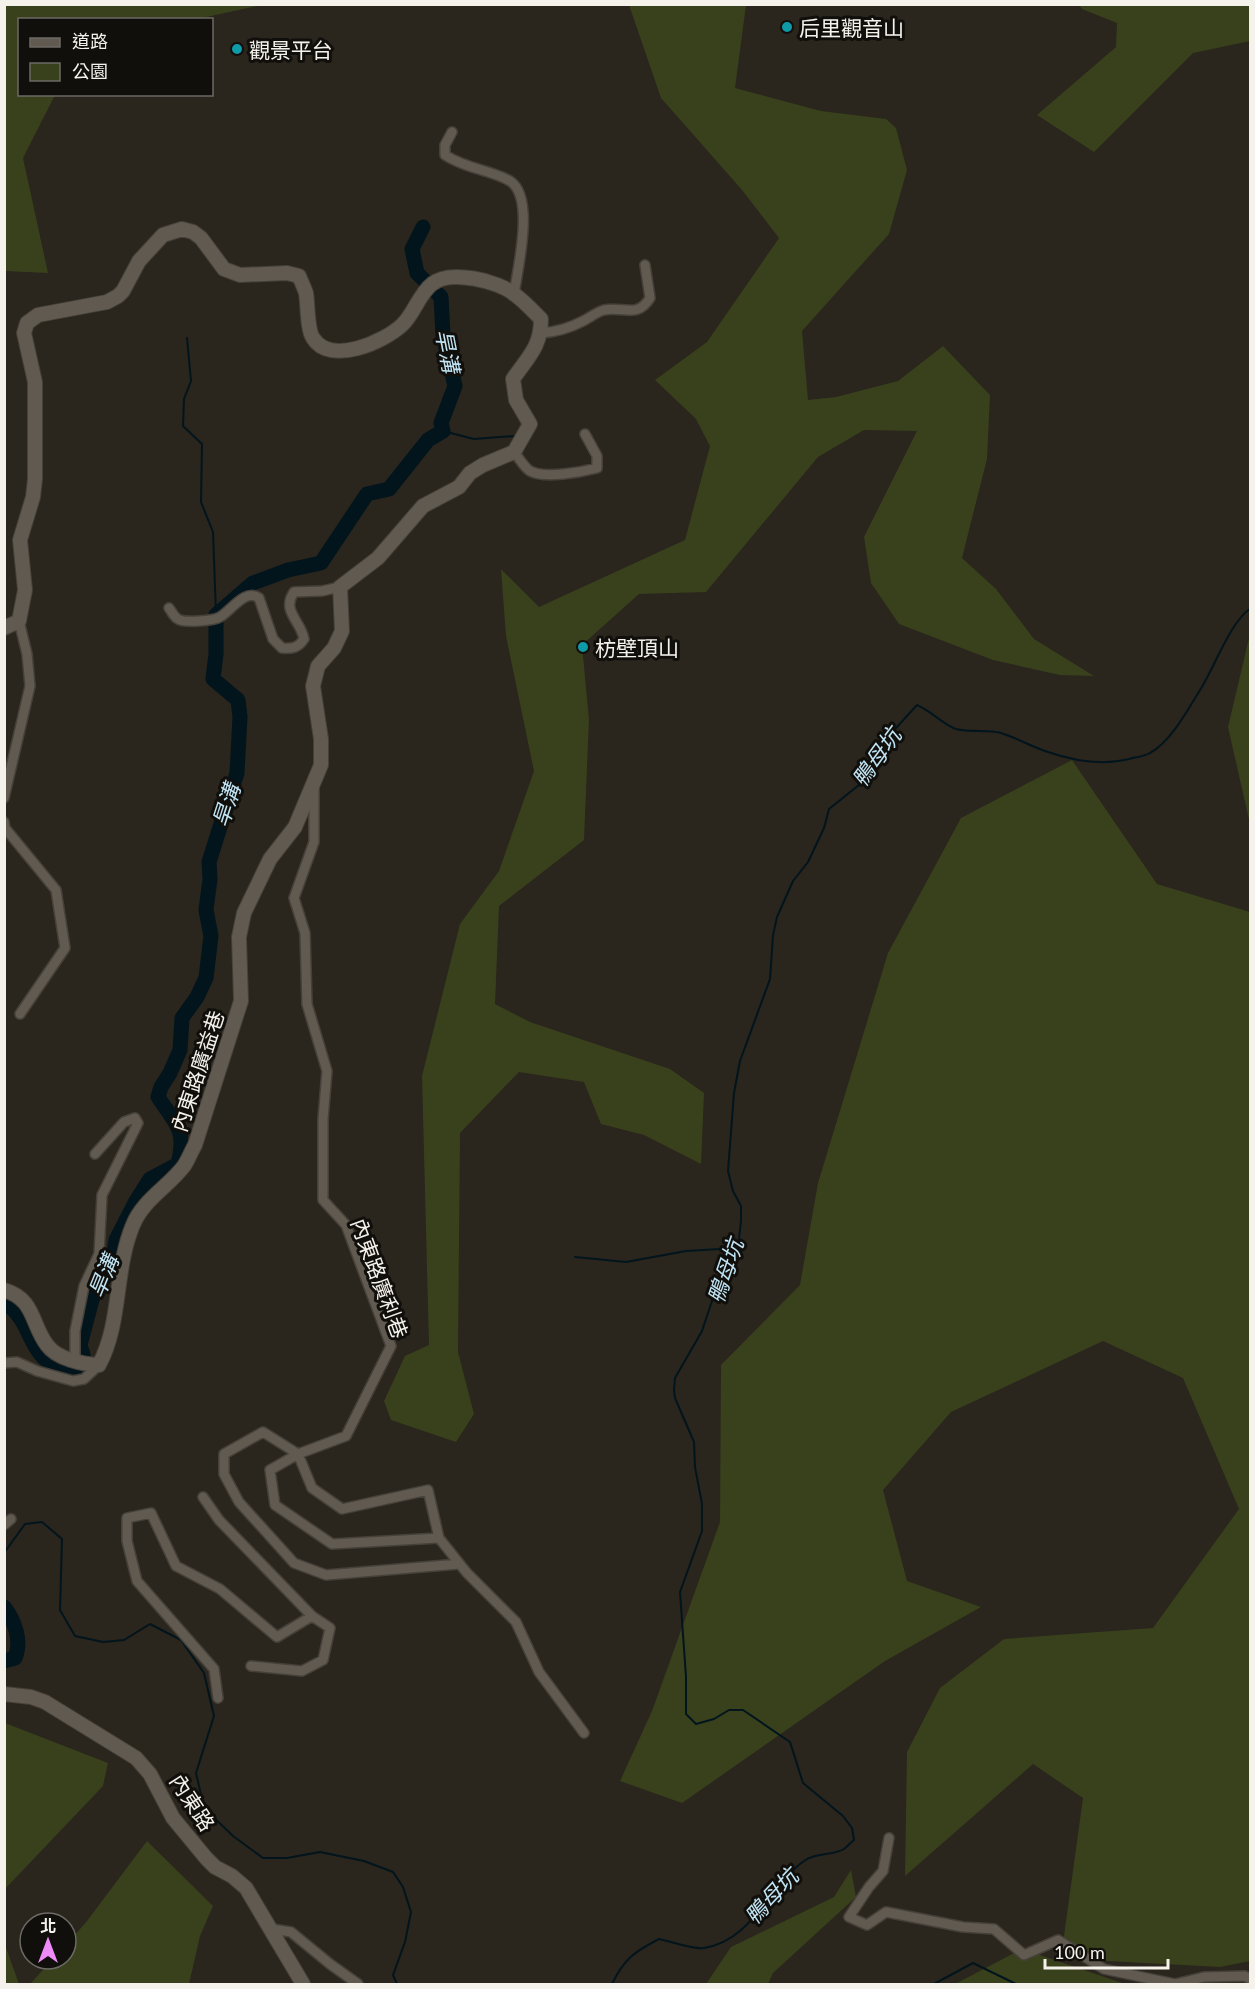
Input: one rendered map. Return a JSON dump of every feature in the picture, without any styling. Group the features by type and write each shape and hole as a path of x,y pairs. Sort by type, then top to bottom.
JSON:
{"street":[{"path":"452,132 445,144 445,155 457,163 508,180 518,188 524,213 514,294"},
{"path":"4,798 30,686 27,654 20,621 25,590 20,540 33,497 35,479 35,382 24,333 27,323 32,318 107,302 118,296 139,261 163,235 182,229 193,232 201,238 224,269 240,275 286,273 299,276 305,291 312,337 322,348 333,351 365,346 386,336 403,325 432,283 448,278 496,283 514,294 541,319 541,333 534,351 513,379 516,400 530,424 514,452 483,465 470,473 459,487 423,506 378,558 340,587 322,591 298,591 291,596 288,603 290,611 303,632 304,639 300,645 294,648 282,648 273,639 259,598 256,596 251,595 241,600 215,620 182,621 176,618 169,608"},
{"path":"541,333 554,332 582,322 601,311 642,309 650,298 645,265"},
{"path":"514,452 529,470 537,473 572,474 597,468 597,456 585,434"},
{"name":"內東路廣益巷","path":"99,1365 109,1345 125,1250 133,1224 147,1204 184,1166 195,1145 242,1001 239,937 244,913 270,859 295,827 321,765 321,739 313,687 318,666 334,648 342,631 340,587"},
{"path":"4,628 20,621"},
{"name":"內東路廣益巷","path":"314,783 314,842 294,898 305,933 307,1004 327,1071 324,1119 324,1200"},
{"path":"4,822 5,828 56,890 65,948 20,1014"},
{"name":"內東路廣益巷","path":"75,1362 75,1331 84,1286 99,1254 102,1195 138,1123 135,1118 124,1122 95,1154"},
{"name":"內東路廣利巷","path":"324,1200 346,1225 391,1346 346,1436 298,1454 270,1470 275,1505 332,1544 439,1538"},
{"path":"4,1290 14,1293 27,1305 47,1346 75,1362 99,1365"},
{"path":"4,1363 17,1362 37,1371 74,1382 84,1379 99,1365"},
{"path":"459,1564 327,1575 294,1563 239,1502 224,1474 224,1454 263,1432 298,1454 312,1488 342,1509 428,1490 439,1538 459,1564 516,1622 539,1672 584,1733"},
{"path":"203,1497 219,1520 312,1616 330,1628 324,1660 302,1671 251,1666"},
{"path":"218,1698 214,1669 137,1581 127,1541 127,1518 151,1513 176,1566 220,1589 277,1637 312,1616"},
{"name":"內東路","path":"4,1694 45,1701 136,1758 150,1774 173,1818 215,1867 232,1876 246,1888 303,1984"},
{"path":"888,1838 883,1871 849,1917 867,1924 886,1912 963,1927 994,1929 1024,1955 1058,1940 1104,1969 1175,1984 1204,1977 1245,1976 1251,1979"},
{"path":"272,1929 291,1932 358,1984"}],"green space":[{"path":"4,5 262,5 202,18 18,18 18,96 54,96 23,158 48,273 5,271"},
{"path":"629,5 746,5 735,88 821,111 886,119 896,128 907,170 889,234 802,331 808,400 836,397 898,381 943,346 990,395 987,459 962,558 996,589 1034,639 1094,676 1060,675 993,660 899,624 871,583 864,537 917,431 864,430 818,457 706,592 639,594 582,645 589,720 584,840 499,906 495,1004 530,1022 670,1069 704,1093 701,1164 644,1135 601,1124 584,1082 519,1072 460,1133 458,1352 474,1414 456,1442 391,1420 384,1401 405,1356 429,1345 422,1076 460,924 499,871 534,771 506,636 501,569 539,607 685,540 710,446 696,419 655,380 707,342 779,238 742,190 661,98"},
{"path":"1079,5 1250,5 1250,41 1193,53 1094,152 1037,115 1116,47 1117,23 1082,9"},
{"path":"1250,634 1250,824 1228,727"},
{"path":"1072,760 1157,884 1250,912 1250,1961 1220,1967 1107,1961 1063,1943 1083,1798 1033,1764 905,1876 907,1752 940,1688 1004,1639 1153,1628 1239,1509 1183,1378 1103,1341 951,1412 883,1490 907,1581 981,1607 885,1661 682,1803 620,1781 652,1711 720,1522 721,1365 800,1285 818,1183 888,953 961,818"},
{"path":"5,1723 108,1763 103,1786 5,1889"},
{"path":"147,1841 213,1906 200,1936 189,1984 30,1984 42,1971 78,1971 78,1931"},
{"path":"851,1870 856,1897 773,1973 768,1984 706,1984 731,1947 834,1897"},
{"path":"5,1945 19,1984 5,1984"},
{"path":"1022,1949 1125,1984 955,1984"}],"waterway":[{"name":"旱溝","path":"4,1302 23,1322 39,1353 47,1361 59,1368 76,1372 83,1368 80,1345 93,1296 112,1266 116,1240 150,1179 178,1164 181,1142 178,1127 158,1097 180,1050 182,1018 197,997 206,978 211,936 206,910 210,879 209,862 237,773 240,717 238,700 213,679 216,654 216,615 253,583 288,570 321,563 367,494 389,489 428,440 443,431 441,423 455,386 443,335 441,297 417,273 412,249 423,227"},
{"path":"187,338 191,381 184,399 183,426 202,444 201,502 213,532 216,614"},
{"path":"443,431 474,439 515,436"},
{"name":"鴨母坑","path":"612,1984 621,1968 631,1957 659,1939 688,1947 704,1948 721,1943 735,1935 748,1924 780,1884 804,1861 814,1856 839,1851 854,1840 852,1828 843,1816 803,1783 790,1742 743,1710 729,1710 714,1719 696,1724 686,1714 686,1677 680,1592 702,1531 702,1504 695,1467 694,1442 675,1398 675,1378 702,1331 715,1292 738,1248 741,1206 733,1191 728,1171 734,1093 740,1061 770,979 773,935 777,917 793,881 808,862 824,828 829,809 859,785 886,739 917,705 956,729 1001,733 1068,758 1112,762 1144,756 1166,740 1180,722 1203,685 1230,633 1250,609"},
{"path":"575,1257 626,1262 686,1251 738,1248"},
{"path":"4,1553 25,1524 42,1522 62,1539 60,1610 75,1636 103,1642 124,1640 150,1624 181,1640 204,1673 214,1716 196,1773 204,1808 233,1836 263,1858 287,1858 320,1852 364,1861 393,1872 403,1887 411,1912 405,1942 393,1975 397,1984"},
{"path":"4,1607 14,1625 18,1645 15,1658 4,1661"},
{"path":"934,1984 973,1963 1016,1984"}],"place":[{"name":"后里觀音山","path":"787,27"},
{"name":"觀景平台","path":"237,49"},
{"name":"枋壁頂山","path":"583,647"}]}
